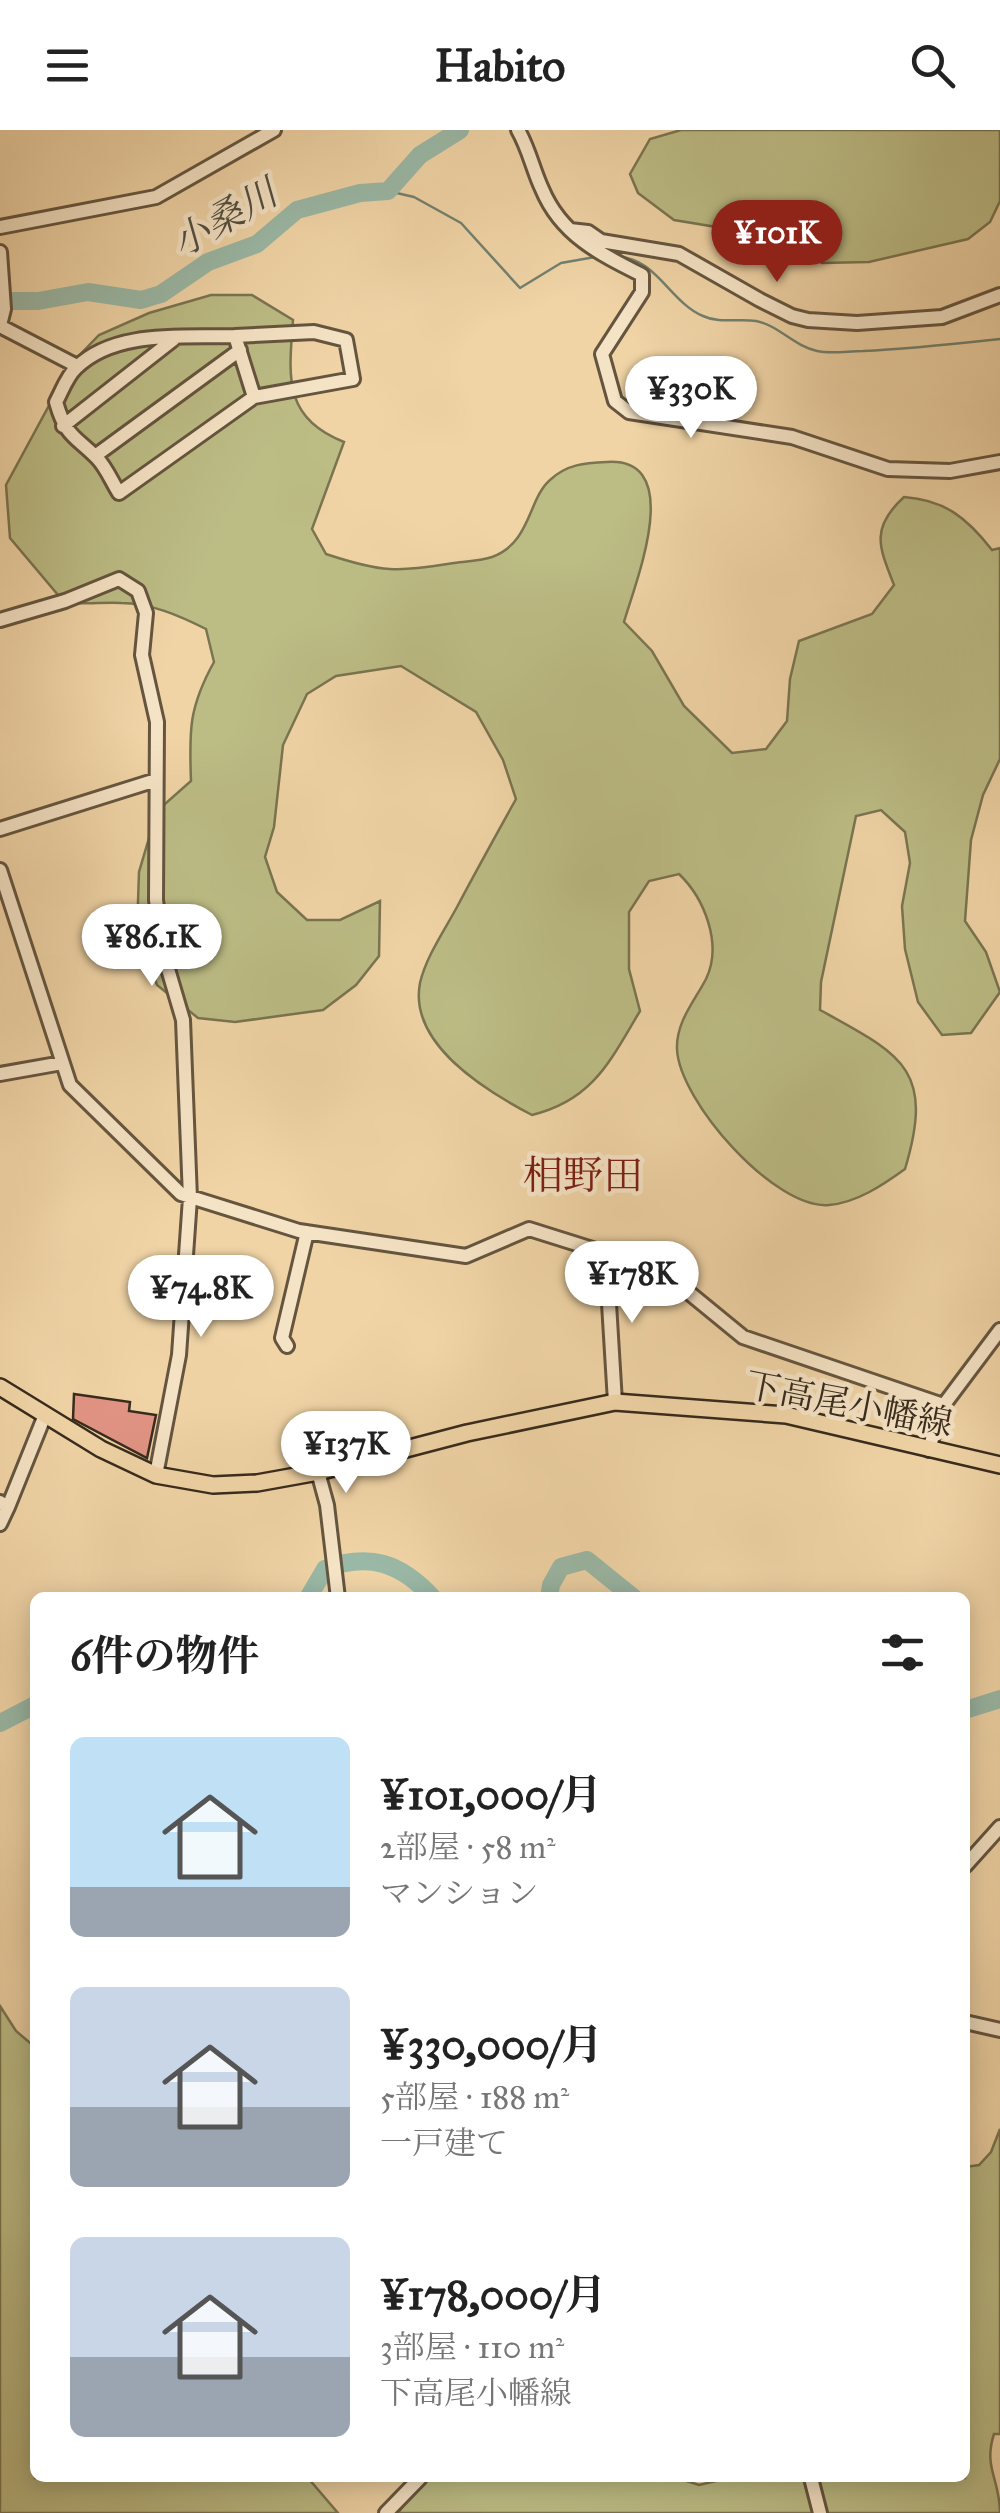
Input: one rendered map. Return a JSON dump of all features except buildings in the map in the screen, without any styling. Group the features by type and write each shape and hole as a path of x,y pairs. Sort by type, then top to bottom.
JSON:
{"main road":[{"name":"下高尾小幡線","path":"0,1387 100,1449 156,1474 228,1484 257,1484 318,1472 467,1433 615,1402 786,1415 1000,1465"}],"street":[{"path":"518,130 543,193 570,230 584,246 642,275 642,292 602,354 615,401 628,412 792,437 888,469 950,471 1000,462"},
{"path":"0,227 156,196 264,132"},
{"path":"570,230 588,232 601,241 679,254 776,308 808,320 857,323 942,317 1000,295"},
{"path":"0,252 4,309 0,326 77,366"},
{"path":"314,332 346,340 353,379 254,397 119,492 95,456 68,436 56,402 77,366 129,341 174,338 314,332"},
{"path":"235,336 254,397"},
{"path":"62,426 174,338"},
{"path":"95,456 240,350"},
{"path":"0,620 119,578 138,591 146,613 142,655 157,722 156,900 163,952 183,1020 190,1198 179,1355 156,1474"},
{"path":"0,828 156,780"},
{"path":"0,870 70,1085 180,1194 307,1232 466,1256 530,1229 606,1254 682,1288 743,1338 943,1405"},
{"path":"0,1074 62,1063"},
{"path":"288,1346 282,1338 307,1232"},
{"path":"606,1254 615,1402"},
{"path":"929,1450 943,1405 1000,1330"},
{"path":"0,1524 4,1505 44,1416"},
{"path":"318,1472 337,1592"},
{"path":"970,1860 1000,1827"},
{"path":"970,2023 1000,2030"},
{"path":"386,2513 416,2482"},
{"path":"813,2482 820,2513"}],"green space":[{"path":"681,130 1000,130 1000,201 990,222 968,239 869,262 822,263 783,238 674,220 638,193 630,174 650,139"},
{"path":"211,295 252,295 293,320 294,393 309,421 344,442 312,529 326,554 390,569 492,557 514,542 543,488 556,475 591,463 631,466 645,479 650,526 624,622 652,651 684,706 732,753 766,749 787,721 790,679 799,641 872,614 894,585 884,560 882,528 904,497 943,507 964,520 992,550 1000,548 1000,759 983,795 971,840 965,921 986,952 1000,992 971,1033 942,1035 918,1002 905,949 902,906 910,863 905,832 881,810 856,816 821,982 820,1010 891,1054 913,1087 916,1108 905,1169 849,1201 829,1205 807,1202 758,1172 712,1123 682,1071 677,1049 683,1021 711,965 712,951 703,909 679,874 649,881 629,912 629,969 640,1011 609,1062 585,1089 532,1115 455,1064 426,1027 420,1006 420,983 436,944 516,799 503,760 476,712 401,666 336,676 307,694 283,745 274,827 265,857 277,892 307,920 340,920 380,901 379,956 356,985 323,1010 235,1022 198,1018 157,985 137,932 139,872 157,811 191,781 192,719 214,662 206,629 143,605 64,602 10,538 6,485 72,363 99,335 149,313"},
{"path":"0,2006 16,2031 30,2043 30,2482 311,2482 338,2513 0,2513"},
{"path":"1000,2129 1000,2434 994,2434 990,2456 1000,2513 398,2513 420,2482 970,2482 970,2166 979,2165 991,2152"}],"waterway":[{"name":"小桑川","path":"0,301 38,301 88,292 141,300 161,294 208,262 257,244 297,210 360,193 388,191 420,155 460,130"},
{"path":"388,191 414,197 461,223 520,288 561,263 595,257"},
{"path":"618,257 642,264 703,316 764,323 817,351 880,350 1000,339"},
{"path":"550,1592 561,1567 587,1560 627,1592"},
{"path":"312,1592 325,1569 356,1561 396,1569 427,1592"},
{"path":"970,1708 1000,1699"},
{"path":"0,1723 30,1708"}],"district":[{"name":"相野田","path":"583,1175"}]}
